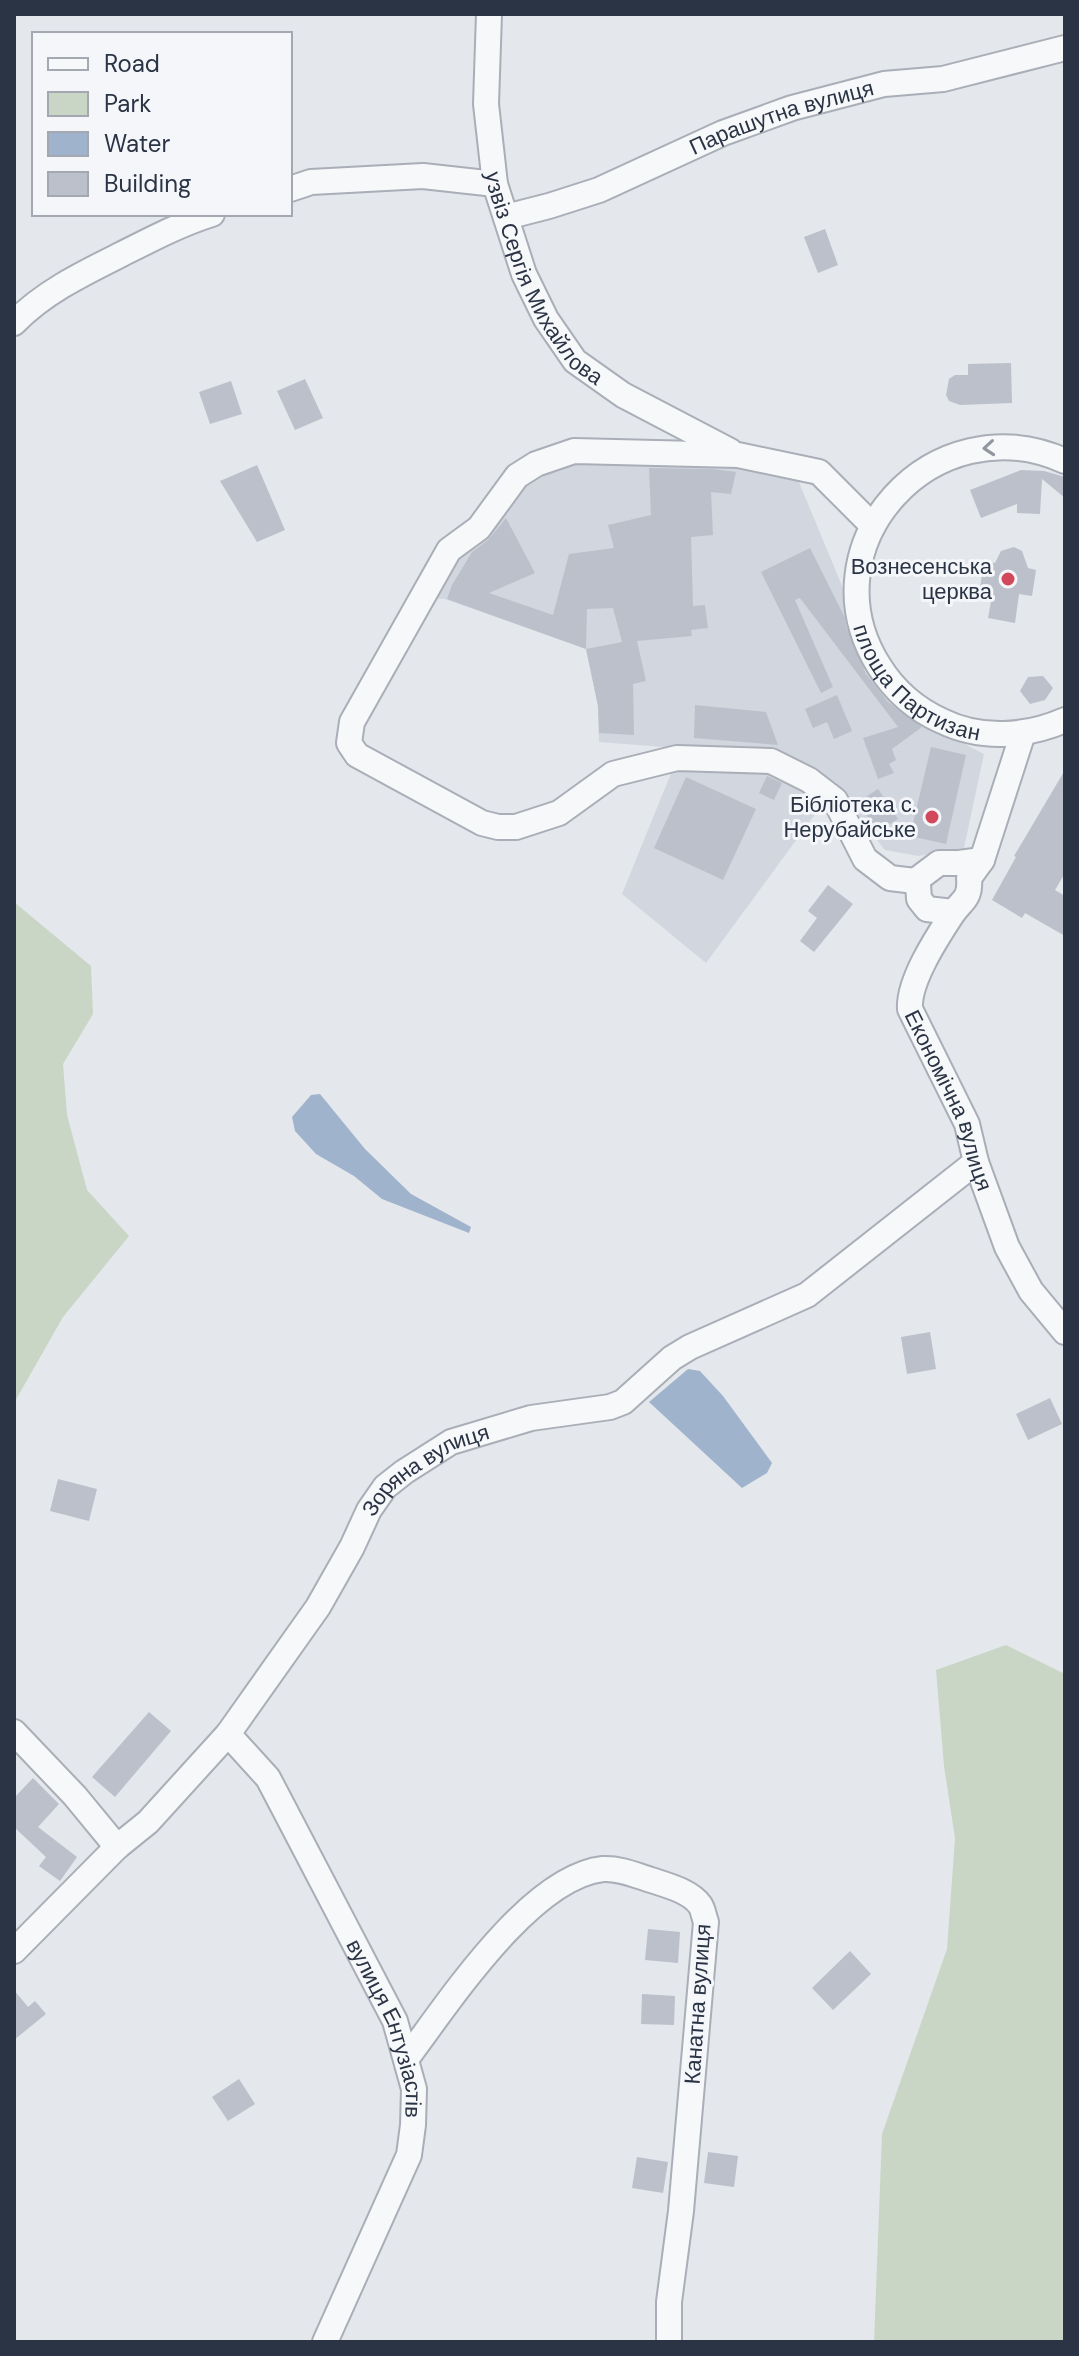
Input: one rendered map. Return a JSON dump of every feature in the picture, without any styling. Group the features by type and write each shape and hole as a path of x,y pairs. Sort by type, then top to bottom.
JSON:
{"street":[{"name":"узвіз Сергія Михайлова","path":"489,14 486,104 495,184 524,274 546,319 575,361 623,395 738,455"},
{"name":"Парашутна вулиця","path":"506,217 599,190 723,133 792,108 884,84 943,79 1065,48"},
{"path":"292,188 311,182 423,176 495,184"},
{"path":"14,323 30,307 74,278 182,224 206,216"},
{"name":"площа Партизан","path":"1065,461 1039,451 1009,447 979,448 950,456 921,471 889,500 873,526 859,574 859,609 870,648 885,674 925,713 949,725 978,733 1023,733 1065,720"},
{"path":"873,526 819,472 738,455 574,451 536,464 517,476 479,528 449,550 352,722 349,743 357,755 482,823 498,827 516,827 559,813 613,774 677,758 771,761 809,780 835,800 865,859 890,878 915,881 939,863 970,867"},
{"name":"Економічна вулиця","path":"1023,733 970,867 970,889 965,900 953,912 912,984 909,1001 910,1009 967,1124 976,1162 1007,1247 1031,1291 1065,1332"},
{"path":"915,881 919,899 927,909 953,912"},
{"name":"Зоряна вулиця","path":"14,1951 117,1847 148,1822 228,1734 318,1607 369,1510 385,1487 451,1442 531,1418 610,1407 623,1402 672,1358 690,1347 807,1295 976,1162"},
{"path":"14,1732 75,1796 117,1847"},
{"name":"вулиця Ентузіастів","path":"228,1734 268,1778 395,2021 414,2089 409,2155 325,2342"},
{"name":"Канатна вулиця","path":"407,2058 477,1964 534,1904 567,1880 604,1869 623,1871 689,1895 700,1906 706,1922 681,2211 669,2302 669,2342"}],"shaded area":[{"path":"573,441 796,475 867,646 933,728 984,754 964,848 918,856 885,850 841,795 779,756 599,742 598,706 586,649 445,599 428,598 505,489"},
{"path":"674,766 773,767 827,798 706,963 622,894"}],"green space":[{"path":"14,902 91,966 93,1014 63,1064 67,1115 87,1190 129,1236 63,1317 14,1403"},
{"path":"1006,1645 1065,1674 1065,2342 874,2342 882,2134 947,1949 955,1838 944,1766 936,1670"}],"water":[{"path":"320,1094 365,1149 411,1194 471,1227 469,1233 382,1199 354,1176 316,1154 295,1131 292,1117 311,1095"},
{"path":"688,1369 700,1371 723,1396 772,1463 767,1473 742,1488 649,1402"}],"building":[{"path":"825,229 838,265 818,273 804,237"},
{"path":"1011,363 1012,403 960,405 949,401 946,395 949,379 955,375 968,375 968,364"},
{"path":"305,379 323,418 295,430 277,391"},
{"path":"231,381 242,414 210,424 199,392"},
{"path":"257,465 285,530 257,542 220,481"},
{"path":"649,468 736,472 731,494 711,492 713,535 691,537 693,606 705,605 708,628 691,630 692,636 637,641 646,681 633,684 634,735 599,733 598,706 586,649 447,599 472,552 488,540 506,518 535,573 489,593 553,615 569,554 614,548 608,525 651,515","holes":["613,608 622,642 586,649 587,609"]},
{"path":"1021,470 1044,471 1065,477 1065,498 1042,479 1040,514 1017,513 1017,504 981,518 970,490"},
{"name":"Вознесенська церква","path":"1014,547 1022,551 1028,568 1036,570 1032,596 1019,594 1015,623 988,618 993,590 980,588 984,561 995,563 1001,551"},
{"path":"810,548 845,618 866,674 888,702 922,727 892,749 896,760 889,764 894,773 878,779 863,738 898,727 800,598 795,600 833,687 821,693 761,572"},
{"path":"1043,676 1053,688 1045,700 1030,704 1020,691 1028,677"},
{"path":"837,695 852,731 834,739 827,722 813,728 805,709"},
{"path":"695,705 766,712 778,745 694,738"},
{"path":"931,747 966,755 946,844 910,836"},
{"path":"1065,770 1065,873 1055,890 1065,896 1065,936 1025,913 1022,918 992,900"},
{"path":"767,776 782,783 774,800 759,793"},
{"path":"686,777 756,809 723,880 654,848"},
{"path":"878,789 898,819 877,832 858,802"},
{"path":"828,885 853,904 814,952 800,941 817,918 808,911"},
{"path":"930,1332 936,1369 907,1374 901,1337"},
{"path":"1050,1398 1062,1424 1028,1440 1016,1414"},
{"path":"58,1479 97,1489 89,1521 50,1511"},
{"path":"149,1712 171,1731 115,1797 92,1777"},
{"path":"33,1778 59,1804 38,1827 77,1857 60,1881 39,1866 46,1857 14,1827 14,1798"},
{"path":"648,1929 680,1932 678,1963 645,1960"},
{"path":"850,1951 871,1974 833,2010 812,1988"},
{"path":"14,1990 28,2007 35,2001 46,2014 14,2040"},
{"path":"642,1994 675,1996 674,2025 641,2024"},
{"path":"239,2079 255,2104 228,2121 212,2097"},
{"path":"708,2152 738,2156 734,2187 704,2183"},
{"path":"637,2157 668,2162 663,2193 632,2188"}],"place":[{"name":"Вознесенська церква","path":"1008,579"},
{"name":"Бібліотека с. Нерубайське","path":"932,817"}]}
